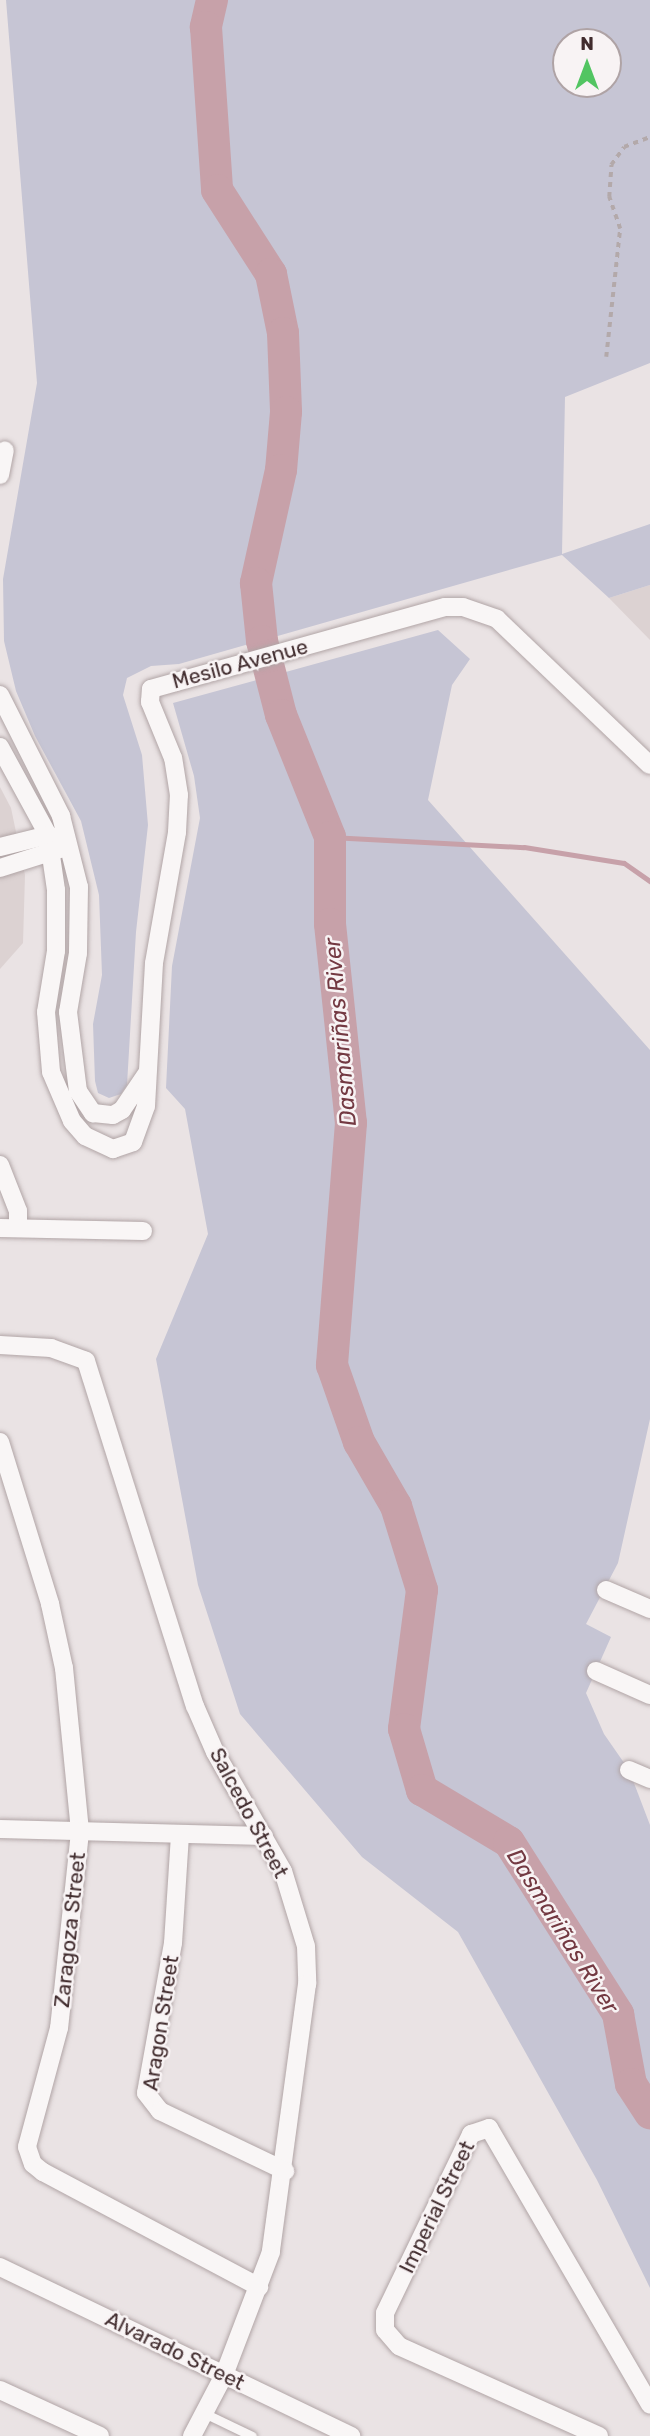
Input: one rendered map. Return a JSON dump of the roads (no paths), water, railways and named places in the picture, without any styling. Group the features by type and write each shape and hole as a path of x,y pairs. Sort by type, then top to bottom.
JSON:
{"street":[{"path":"0,475 5,450"},
{"name":"Mesilo Avenue","path":"0,747 48,835 57,920 46,1040 58,1098 85,1136 103,1146 122,1149 139,1130 151,1067 154,963 177,832 179,795 173,758 149,695 151,689 433,611 463,607 497,620 650,765"},
{"path":"0,695 21,744 50,792 69,843 79,898 78,953 68,1012 78,1091 93,1114 113,1115 127,1103 151,1067"},
{"path":"0,847 48,835 69,843"},
{"path":"0,868 51,855 69,843"},
{"path":"0,1165 18,1211 9,1228 143,1231"},
{"name":"Salcedo Street","path":"0,1345 51,1348 86,1361 195,1706 215,1752 283,1871 306,1946 307,1984 285,2171 271,2252 224,2375 192,2436"},
{"name":"Zaragoza Street","path":"0,1443 43,1580 64,1668 80,1832 59,2028 27,2147 33,2164 259,2287"},
{"path":"606,1590 650,1609"},
{"path":"596,1671 650,1695"},
{"path":"629,1770 650,1779"},
{"path":"0,1829 264,1836"},
{"name":"Aragon Street","path":"180,1835 173,1943 146,2093 160,2111 285,2171"},
{"name":"Imperial Street","path":"599,2436 399,2346 385,2330 386,2313 471,2134 489,2128 650,2405"},
{"name":"Alvarado Street","path":"0,2267 351,2436"},
{"path":"0,2390 100,2436"}],"lane":[{"path":"204,2413 251,2436"}],"waterway":[{"name":"Dasmariñas River","path":"212,0 206,27 217,190 271,274 283,333 286,412 281,470 256,583 262,641 281,715 330,837 330,924 351,1123 332,1365 359,1442 396,1506 422,1590 404,1729 422,1790 509,1842 618,2014 631,2084 650,2113"},
{"path":"330,837 524,847 624,863 650,881"}]}
